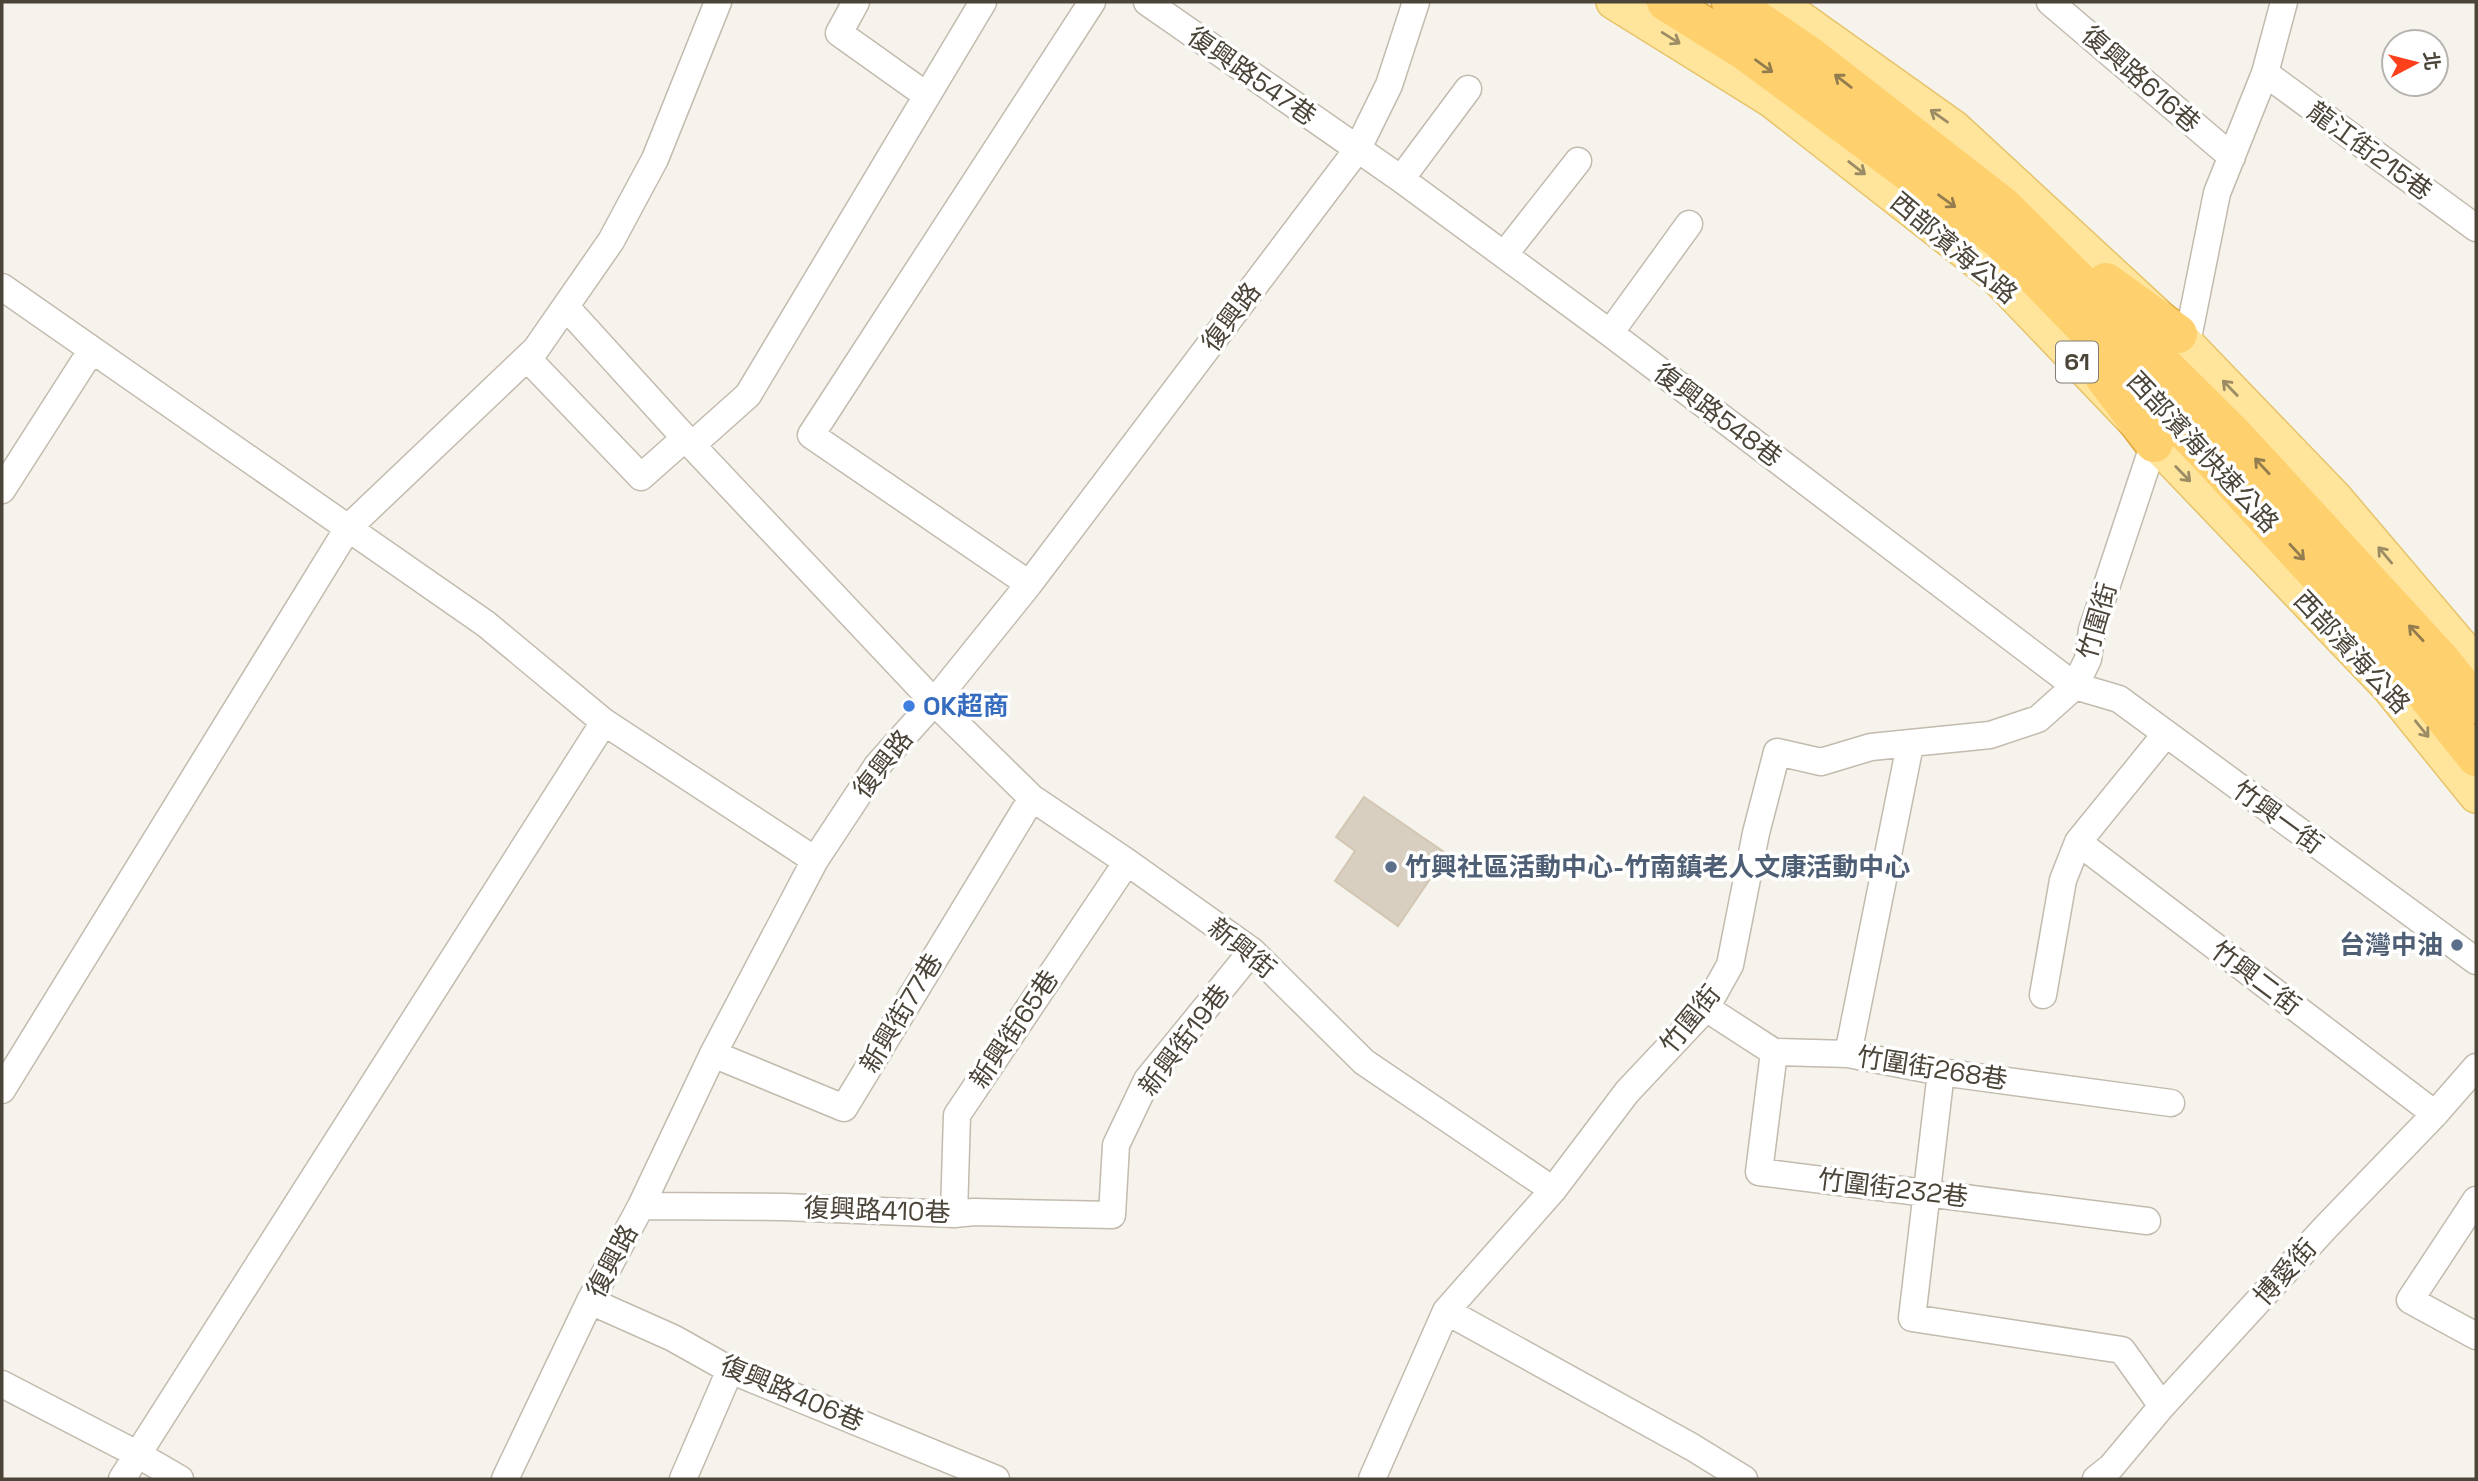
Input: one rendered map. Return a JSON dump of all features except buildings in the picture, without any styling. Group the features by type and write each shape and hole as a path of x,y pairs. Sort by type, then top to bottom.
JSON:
{"highway":[{"name":"西部濱海快速公路","path":"1665,2 1746,52 2001,223 2208,455 2412,677 2476,757"},
{"name":"西部濱海快速公路","path":"1731,2 1810,56 2001,223 2235,436 2441,660 2476,704"},
{"path":"2001,223 2154,443"},
{"path":"2001,223 2183,339"}],"main road":[{"name":"西部濱海公路","path":"1613,2 1772,101 1994,275 2388,687 2476,796"},
{"path":"1778,2 1955,128 2183,339 2335,497 2476,663"}],"street":[{"path":"2,1090 348,528 536,349 611,241 655,159 718,2"},
{"path":"856,2 839,33 926,95"},
{"path":"527,358 641,477 688,442 748,395 983,2"},
{"path":"1029,584 811,435 1092,2"},
{"name":"復興路547巷","path":"1147,2 1357,150"},
{"name":"復興路","path":"505,1479 590,1301 641,1206 713,1055 814,860 877,766 934,702 1029,584 1357,150 1389,85 1416,2"},
{"name":"復興路616巷","path":"2050,2 2232,157"},
{"path":"2183,339 2217,193 2264,73 2284,2"},
{"name":"龍江街215巷","path":"2264,73 2476,228"},
{"path":"1401,179 1468,89"},
{"name":"復興路548巷","path":"1357,150 1401,179 1610,333 2075,685"},
{"path":"1504,255 1578,161"},
{"path":"1610,333 1689,224"},
{"path":"2,287 486,624 604,722 814,860"},
{"name":"新興街","path":"566,307 688,442 934,702 1032,798 1128,862 1252,951 1364,1062 1553,1190"},
{"path":"2,489 91,351"},
{"name":"竹圍街","path":"1372,1479 1446,1311 1553,1190 1627,1092 1706,1008 1730,965 1756,833 1777,752 1821,762 1871,747 1990,735 2038,719 2075,685 2088,659 2092,630 2154,443"},
{"name":"竹興一街","path":"2075,685 2119,699 2476,961"},
{"path":"122,1479 604,722"},
{"path":"2043,995 2063,880 2078,842 2165,735"},
{"path":"1848,1054 1910,745"},
{"name":"新興街77巷","path":"713,1055 844,1108 1032,798"},
{"name":"竹興二街","path":"2078,842 2435,1114"},
{"name":"新興街65巷","path":"954,1214 957,1115 1128,862"},
{"name":"新興街19巷","path":"1112,1215 1116,1145 1147,1080 1252,951"},
{"path":"1706,1008 1774,1052"},
{"name":"竹圍街268巷","path":"1774,1052 1848,1054 1941,1072 2171,1103"},
{"name":"竹圍街232巷","path":"1774,1052 1759,1172 2147,1221"},
{"name":"博愛街","path":"2096,1479 2111,1467 2162,1406 2476,1067"},
{"path":"1941,1072 1912,1318 2122,1350 2162,1406"},
{"path":"2476,1199 2410,1300 2476,1336"},
{"name":"復興路410巷","path":"641,1206 1112,1215"},
{"name":"復興路406巷","path":"590,1301 673,1338 730,1370 996,1479"},
{"path":"1446,1311 1692,1447 1744,1479"},
{"path":"683,1479 730,1370"},
{"path":"2,1384 180,1479"}],"place":[{"name":"OK超商","path":"909,706"},
{"name":"竹興社區活動中心-竹南鎮老人文康活動中心","path":"1391,867"},
{"name":"台灣中油","path":"2457,945"}]}
